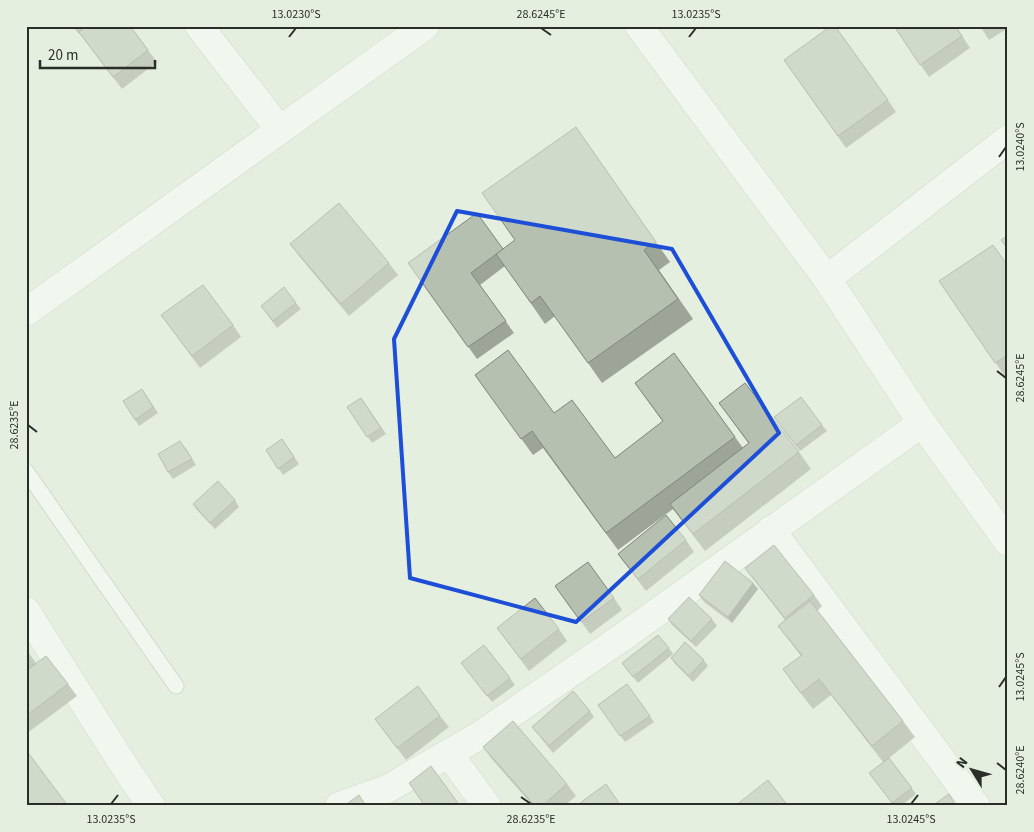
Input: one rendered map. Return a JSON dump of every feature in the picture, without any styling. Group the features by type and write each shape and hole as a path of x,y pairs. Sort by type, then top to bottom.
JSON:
{"street":[{"path":"199,26 280,130"},
{"path":"26,312 425,26"},
{"path":"639,26 827,279 922,423 1008,542"},
{"path":"827,279 1008,139"},
{"path":"339,806 387,789 482,734 624,636 922,423"},
{"path":"771,530 976,806"},
{"path":"26,611 151,806"},
{"path":"449,754 487,806"}],"lane":[{"path":"26,471 176,686"}],"highlighted area":[{"path":"457,211 672,249 779,433 576,622 410,578 394,339"}],"building":[{"path":"86,26 130,26 148,50 113,77 79,32"},
{"path":"831,26 835,26 888,100 838,136 784,60"},
{"path":"894,26 955,26 962,36 920,65"},
{"path":"576,127 656,242 644,250 678,299 588,363 540,296 531,303 496,254 515,240 482,193"},
{"path":"339,203 389,263 341,304 290,244"},
{"path":"477,213 503,249 471,273 506,321 468,347 408,263"},
{"path":"1008,235 1008,249 1001,240"},
{"path":"993,245 1008,266 1008,355 995,363 939,281"},
{"path":"203,285 233,325 192,356 161,315"},
{"path":"284,287 296,303 273,321 261,306"},
{"path":"508,350 554,413 572,400 615,458 663,421 635,383 674,353 735,437 606,533 532,431 521,439 475,375"},
{"path":"745,383 799,452 693,534 670,504 749,443 719,403"},
{"path":"142,389 153,407 135,420 123,401"},
{"path":"801,397 822,425 796,445 774,417"},
{"path":"361,398 381,428 367,437 347,407"},
{"path":"282,439 294,457 278,469 266,450"},
{"path":"180,441 192,459 168,472 158,454"},
{"path":"218,481 235,500 210,523 193,504"},
{"path":"666,515 686,540 638,579 618,554"},
{"path":"774,545 814,595 785,618 745,568"},
{"path":"725,561 753,583 728,617 699,595"},
{"path":"588,562 614,598 581,622 555,586"},
{"path":"689,597 712,619 691,641 668,619"},
{"path":"535,598 559,629 521,659 497,628"},
{"path":"810,601 903,721 872,746 819,679 801,693 783,669 802,655 778,626"},
{"path":"658,635 669,648 633,677 622,663"},
{"path":"685,642 704,660 689,676 671,658"},
{"path":"484,645 510,678 487,696 461,663"},
{"path":"46,656 68,684 26,716 26,671"},
{"path":"627,684 650,716 620,736 598,705"},
{"path":"418,686 440,716 397,748 375,719"},
{"path":"573,691 590,711 549,746 532,727"},
{"path":"513,721 567,784 542,806 535,806 483,747"},
{"path":"26,750 68,806 26,806"},
{"path":"889,758 912,788 892,803 869,773"},
{"path":"431,766 460,806 425,806 409,783"},
{"path":"768,780 788,806 735,806"},
{"path":"606,784 621,806 576,806"},
{"path":"949,794 956,806 932,806"},
{"path":"359,795 366,806 344,806"}]}
